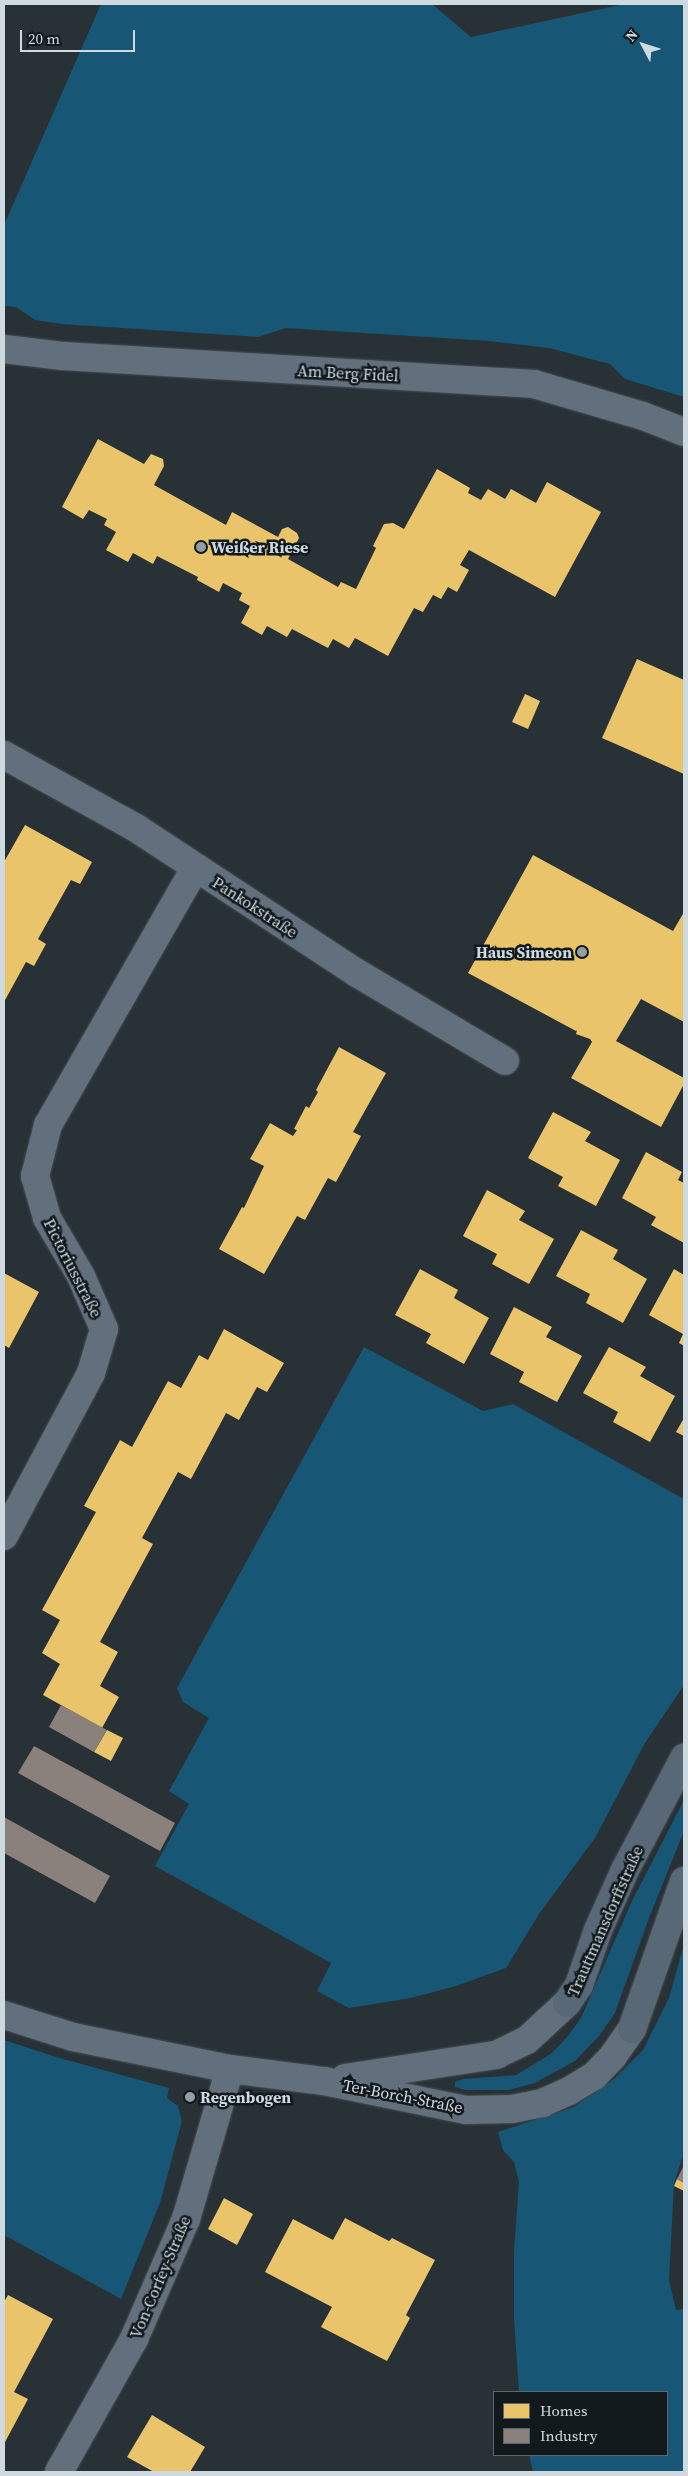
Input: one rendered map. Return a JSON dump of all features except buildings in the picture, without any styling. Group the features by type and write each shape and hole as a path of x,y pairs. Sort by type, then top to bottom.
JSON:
{"street":[{"name":"Am Berg Fidel","path":"4,349 63,356 534,384 643,416 684,432"},
{"name":"Pankokstraße","path":"4,754 136,828 357,973 504,1061"},
{"name":"Pictoriusstraße","path":"4,1536 91,1373 104,1329 81,1276 47,1218 35,1176 48,1125 195,868"},
{"name":"Trauttmansdorffstraße","path":"567,2004 579,1985 598,1930 625,1870 684,1758"},
{"name":"Ter-Borch-Straße","path":"4,2015 72,2037 230,2069 324,2081 466,2110 512,2109 542,2103 594,2076 613,2056 632,2028 684,1881"},
{"name":"Ter-Borch-Straße","path":"324,2081 496,2055 527,2040 567,2004"},
{"name":"Von-Corfey-Straße","path":"59,2472 134,2339 186,2219 230,2069"}],"shaded area":[{"path":"101,4 432,4 471,37 624,4 684,4 684,397 625,379 610,364 549,348 489,341 286,328 258,337 61,324 35,320 16,307 4,306 4,225"},
{"path":"364,1347 483,1411 513,1404 684,1499 684,1685 645,1743 595,1838 539,1914 506,1968 456,1986 411,1998 349,2008 317,1991 331,1963 155,1866 189,1804 169,1791 209,1718 183,1702 177,1688"},
{"path":"684,1800 684,1831 649,1918 615,2013 599,2036 575,2061 535,2083 509,2090 465,2090 455,2087 455,2082 463,2079 516,2075 552,2053 568,2036 581,2018 632,1901"},
{"path":"684,1944 684,2152 674,2184 669,2280 676,2310 684,2309 684,2472 533,2472 529,2456 668,2456 668,2391 519,2391 514,2319 514,2251 519,2182 514,2162 503,2150 498,2132 574,2107 614,2079 643,2050 669,1998"},
{"path":"4,2040 56,2057 169,2088 167,2098 178,2106 182,2121 160,2203 121,2299 4,2235"}],"place":[{"name":"Weißer Riese","path":"201,547"},
{"name":"Haus Simeon","path":"582,952"},
{"name":"Regenbogen","path":"190,2097"}]}
